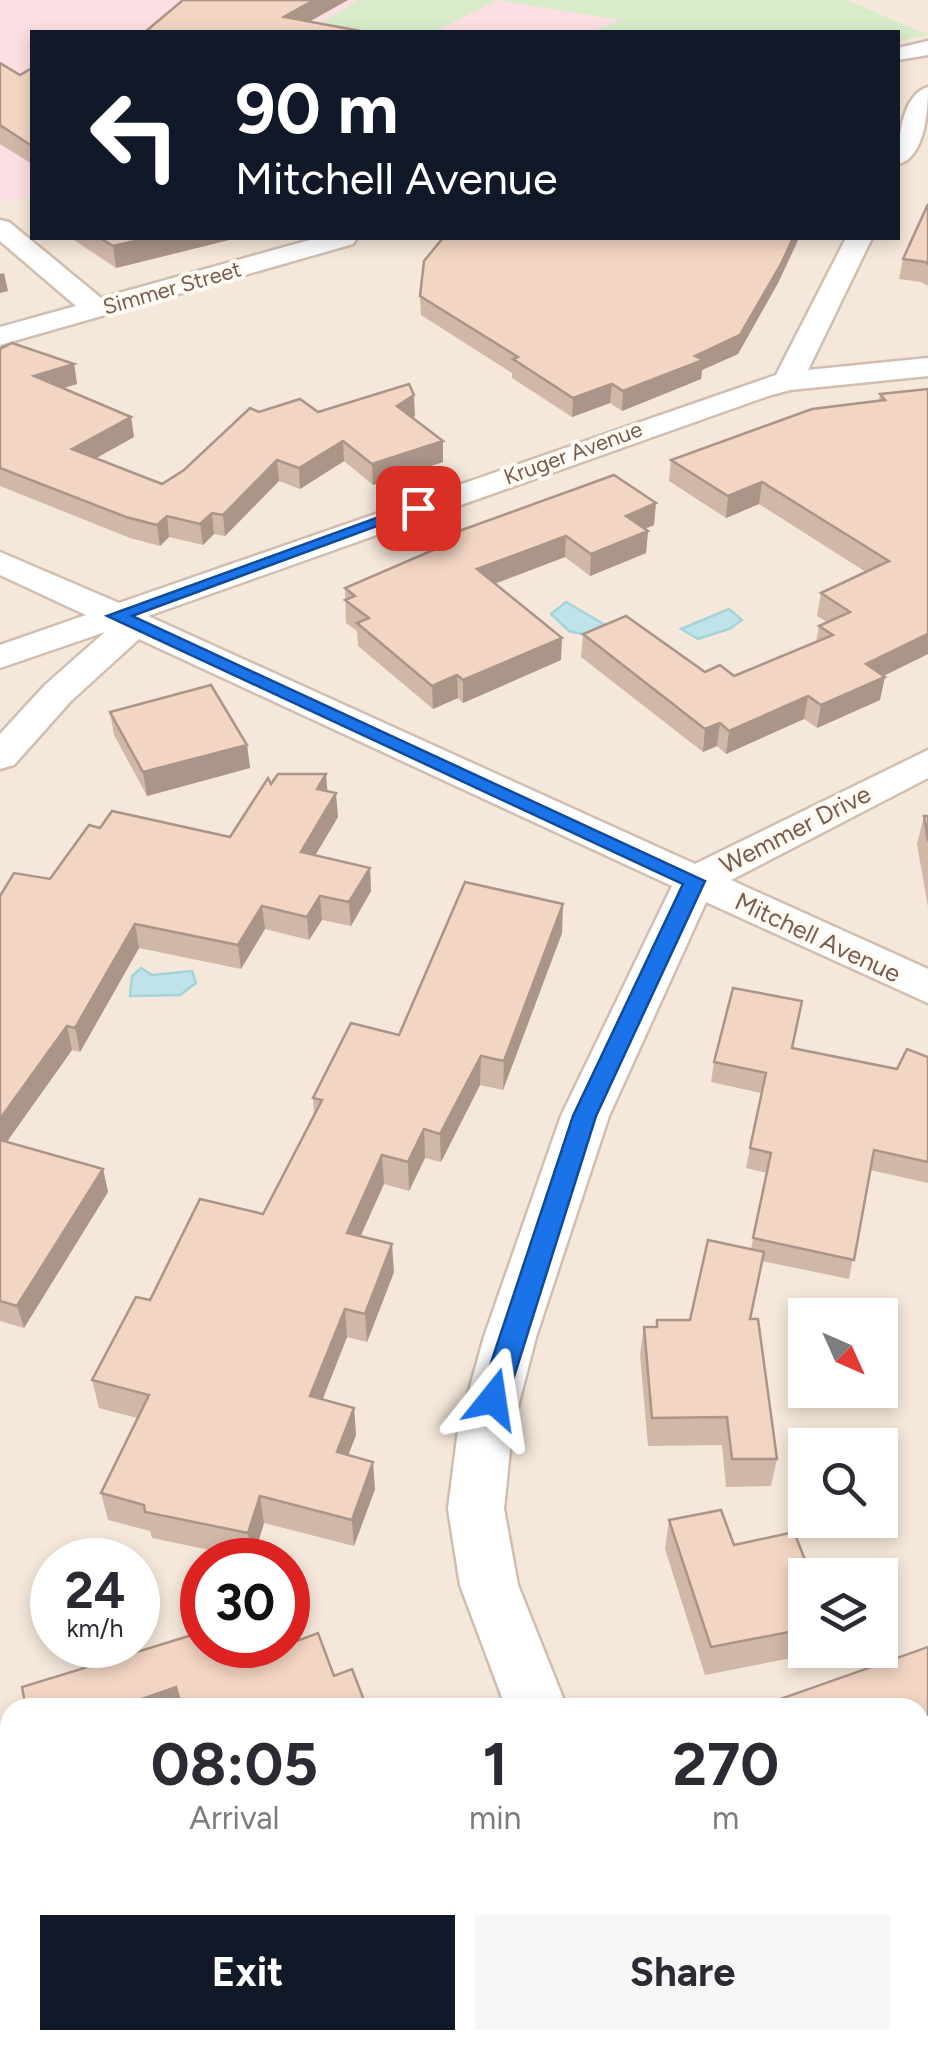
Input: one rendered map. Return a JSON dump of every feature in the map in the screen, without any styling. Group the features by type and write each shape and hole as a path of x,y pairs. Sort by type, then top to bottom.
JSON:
{"street":[{"path":"900,54 928,48"},
{"path":"900,154 928,94"},
{"path":"0,228 97,309"},
{"name":"Simmer Street","path":"0,336 337,240"},
{"path":"788,381 858,240"},
{"name":"Kruger Avenue","path":"0,656 126,620 676,416 788,381 928,367"},
{"name":"Mitchell Avenue","path":"0,562 928,988"},
{"path":"0,757 126,620"},
{"name":"Wemmer Drive","path":"533,1698 490,1585 476,1509 485,1430 510,1337 584,1116 695,881 928,762"}],"shaded area":[{"path":"0,0 928,0 928,1698 0,1698"},
{"path":"0,0 847,0 928,35 900,41 900,30 30,30 30,197 7,201 0,196"}],"green space":[{"path":"358,0 497,0 438,30 309,30"},
{"path":"497,0 847,0 928,35 900,41 900,30 597,30 621,20"}],"water":[{"path":"566,602 605,625 591,636 569,631 551,614"},
{"path":"729,609 742,620 729,629 698,639 681,629"},
{"path":"141,968 152,975 192,971 196,983 180,995 130,996 132,976"}],"building":[{"path":"183,0 314,0 284,17 355,30 147,30"},
{"path":"0,63 20,75 30,69 30,145 0,125"},
{"path":"928,204 928,264 903,259"},
{"path":"103,240 139,240 113,246"},
{"path":"441,240 792,240 740,335 695,356 703,360 623,391 612,384 573,398 513,359 518,357 420,296 424,261"},
{"path":"12,343 74,364 34,376 131,417 72,449 162,484 184,470 250,408 259,412 300,399 318,412 409,384 414,395 397,406 443,441 372,464 343,441 299,468 277,460 223,515 212,513 200,524 167,516 157,525 126,517 0,468 0,349"},
{"path":"928,389 928,634 866,664 885,677 821,705 808,696 729,731 720,723 705,729 583,634 626,616 705,672 720,665 734,676 833,635 819,626 850,612 821,593 889,561 762,482 728,496 671,460 812,409 885,400 880,394"},
{"path":"614,475 656,503 626,516 648,531 591,554 566,536 477,569 562,638 463,680 457,675 432,686 357,623 369,618 345,600 355,596 345,588 445,545 437,539"},
{"path":"211,685 247,745 143,772 110,712"},
{"path":"278,774 326,774 317,789 336,793 301,852 370,868 349,902 320,896 307,917 262,906 238,945 135,924 75,1028 67,1026 0,1119 0,896 14,873 50,879 89,825 100,828 112,811 230,837 268,778 271,784"},
{"path":"465,882 563,904 504,1061 481,1056 440,1134 424,1129 408,1162 382,1155 347,1233 392,1244 365,1314 345,1309 310,1396 354,1408 337,1452 373,1462 352,1520 260,1496 248,1533 145,1512 144,1505 101,1493 149,1395 92,1380 136,1297 150,1300 200,1199 263,1214 322,1100 313,1098 351,1023 399,1035"},
{"path":"733,988 802,1001 792,1048 897,1069 907,1049 928,1057 928,1162 874,1150 854,1260 753,1238 771,1153 750,1148 766,1073 714,1062"},
{"path":"0,1140 103,1169 17,1306 0,1301"},
{"path":"708,1240 764,1252 750,1319 758,1319 777,1459 732,1459 727,1417 652,1418 644,1327 657,1327 657,1320 690,1320"},
{"path":"721,1510 734,1545 788,1533 788,1538 796,1538 804,1558 788,1558 788,1632 711,1647 669,1520"},
{"path":"318,1633 334,1676 352,1669 363,1698 179,1698 176,1687 145,1698 24,1698 22,1687 84,1668 160,1668 160,1645 180,1639 180,1668 310,1668 310,1636"},
{"path":"928,1647 928,1698 783,1698 868,1668 898,1668 898,1658"}],"route":[{"path":"418,508 116,616 695,881 584,1116 493,1399"}]}
